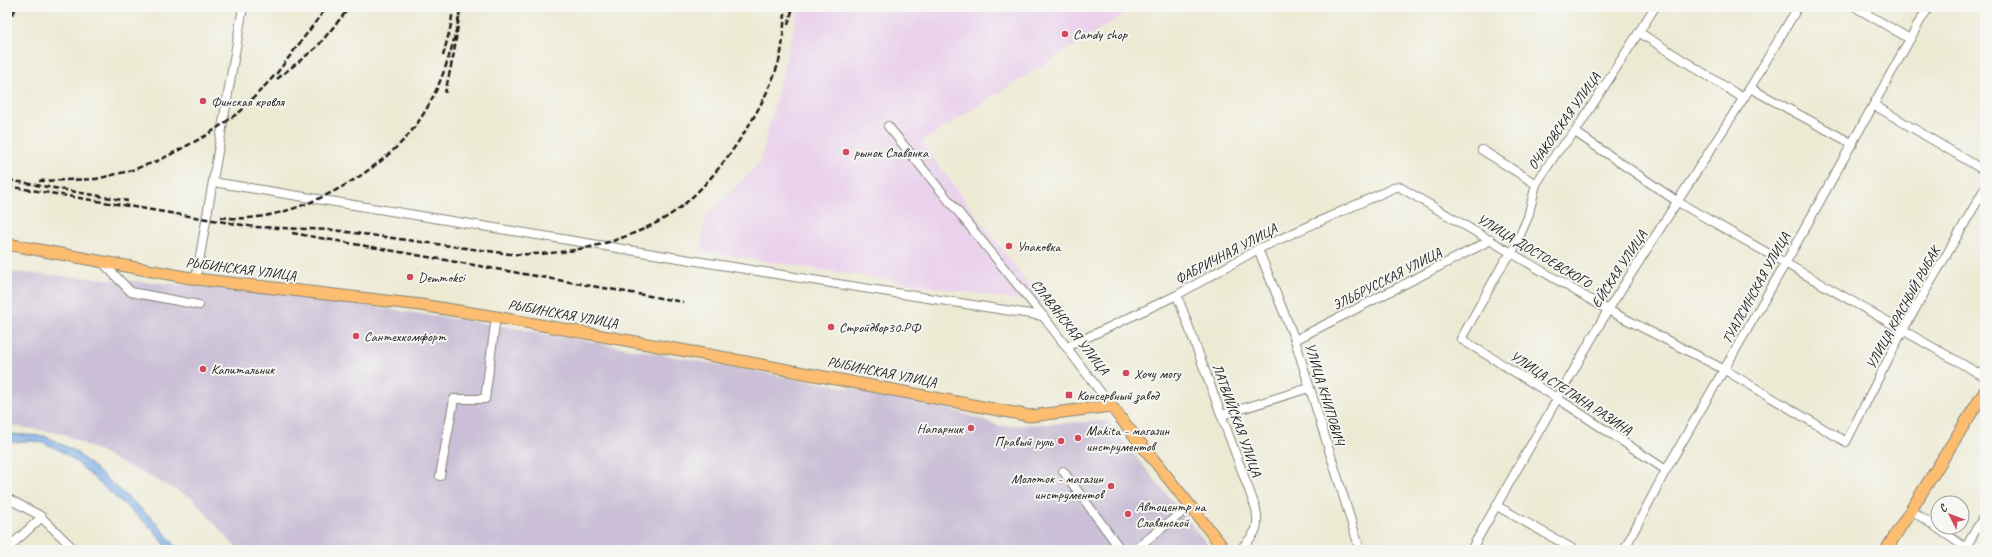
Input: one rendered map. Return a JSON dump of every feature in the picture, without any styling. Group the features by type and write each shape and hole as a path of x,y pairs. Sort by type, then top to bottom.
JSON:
{"main road":[{"name":"РЫБИНСКАЯ УЛИЦА","path":"7,244 196,279 421,305 496,317 728,358 1030,416 1111,406"},
{"path":"1886,550 1985,390"},
{"name":"СЛАВЯНСКАЯ УЛИЦА","path":"1111,406 1225,550"}],"street":[{"path":"196,279 243,7"},
{"name":"ОЧАКОВСКАЯ УЛИЦА","path":"1461,339 1504,262 1512,253 1528,217 1536,184 1556,152 1575,132 1640,33 1655,7"},
{"name":"ЕЙСКАЯ УЛИЦА","path":"1471,550 1608,310 1750,88 1798,7"},
{"path":"1855,7 1910,39"},
{"name":"ТУАПСИНСКАЯ УЛИЦА","path":"1624,550 1666,470 1725,370 1929,7"},
{"path":"1640,33 1743,98"},
{"path":"1750,88 1853,144"},
{"path":"1874,105 1985,171"},
{"name":"СЛАВЯНСКАЯ УЛИЦА","path":"888,126 1043,316 1111,406"},
{"path":"1575,132 1678,202 1985,377"},
{"path":"1482,150 1536,184"},
{"path":"213,182 832,284 1043,316"},
{"name":"УЛИЦА ДОСТОЕВСКОГО","path":"1398,186 1608,310 1725,370 1846,442"},
{"name":"ФАБРИЧНАЯ УЛИЦА","path":"1067,347 1177,295 1258,249 1398,186"},
{"name":"УЛИЦА КРАСНЫЙ РЫБАК","path":"1846,442 1903,330 1985,188"},
{"name":"ЭЛЬБРУССКАЯ УЛИЦА","path":"1295,340 1491,240"},
{"name":"УЛИЦА КНИПОВИЧ","path":"1258,249 1295,340 1360,550"},
{"path":"102,262 131,292 199,305"},
{"name":"ЛАТВИЙСКАЯ УЛИЦА","path":"1177,295 1256,509 1259,524 1252,536 1240,550"},
{"path":"440,476 454,399 485,399 496,317"},
{"name":"УЛИЦА СТЕПАНА РАЗИНА","path":"1461,339 1557,398 1666,470"},
{"path":"1222,415 1309,388"},
{"path":"1063,471 1121,550"},
{"path":"7,498 14,500 42,517 74,550"},
{"path":"1134,550 1190,506"},
{"path":"1497,506 1575,550"},
{"path":"1911,510 1968,549 1985,514"},
{"path":"7,549 42,517"}],"shaded area":[{"name":"рынок Славянка","path":"799,7 1135,7 921,142 1043,304 701,251 705,218 760,162"},
{"path":"7,272 200,286 307,297 509,327 932,403 1000,426 1107,421 1212,550 238,550 192,498 64,434 7,425"}],"water":[{"path":"7,434 45,436 75,451 154,520 179,550 169,550 155,533 139,518 66,454 48,445 34,441 7,443"}],"railway":[{"path":"7,22 17,7"},
{"path":"39,181 96,179 129,171 160,160 207,135 241,111 277,73 327,7"},
{"path":"277,79 317,47 350,7"},
{"path":"443,56 451,25 453,7"},
{"path":"459,17 460,7"},
{"path":"7,186 255,227 333,230 510,254 550,253 590,247 629,235 665,218 682,206 717,170 734,148 748,126 772,81 781,55 786,7"},
{"path":"788,25 793,7"},
{"path":"221,217 245,218 271,215 297,207 323,196 372,168 409,134 427,108 435,93 447,63 459,17 454,53 445,93"},
{"path":"8,180 128,201"},
{"path":"292,233 683,302"}],"place":[{"name":"Candy shop","path":"1065,34"},
{"name":"Финская кровля","path":"203,101"},
{"name":"рынок Славянка","path":"846,152"},
{"name":"Упаковка","path":"1009,246"},
{"name":"Demmoksi","path":"410,277"},
{"name":"Стройдвор30.РФ","path":"831,327"},
{"name":"Сантехкомфорт","path":"356,336"},
{"name":"Капитальник","path":"203,369"},
{"name":"Хочу могу","path":"1126,373"},
{"name":"Консервный завод","path":"1069,395"},
{"name":"Напарник","path":"971,428"},
{"name":"Makita - магазин инструментов","path":"1078,438"},
{"name":"Правый руль","path":"1061,441"},
{"name":"Молоток - магазин инструментов","path":"1111,486"},
{"name":"Автоцентр на Славянской","path":"1128,514"}]}
